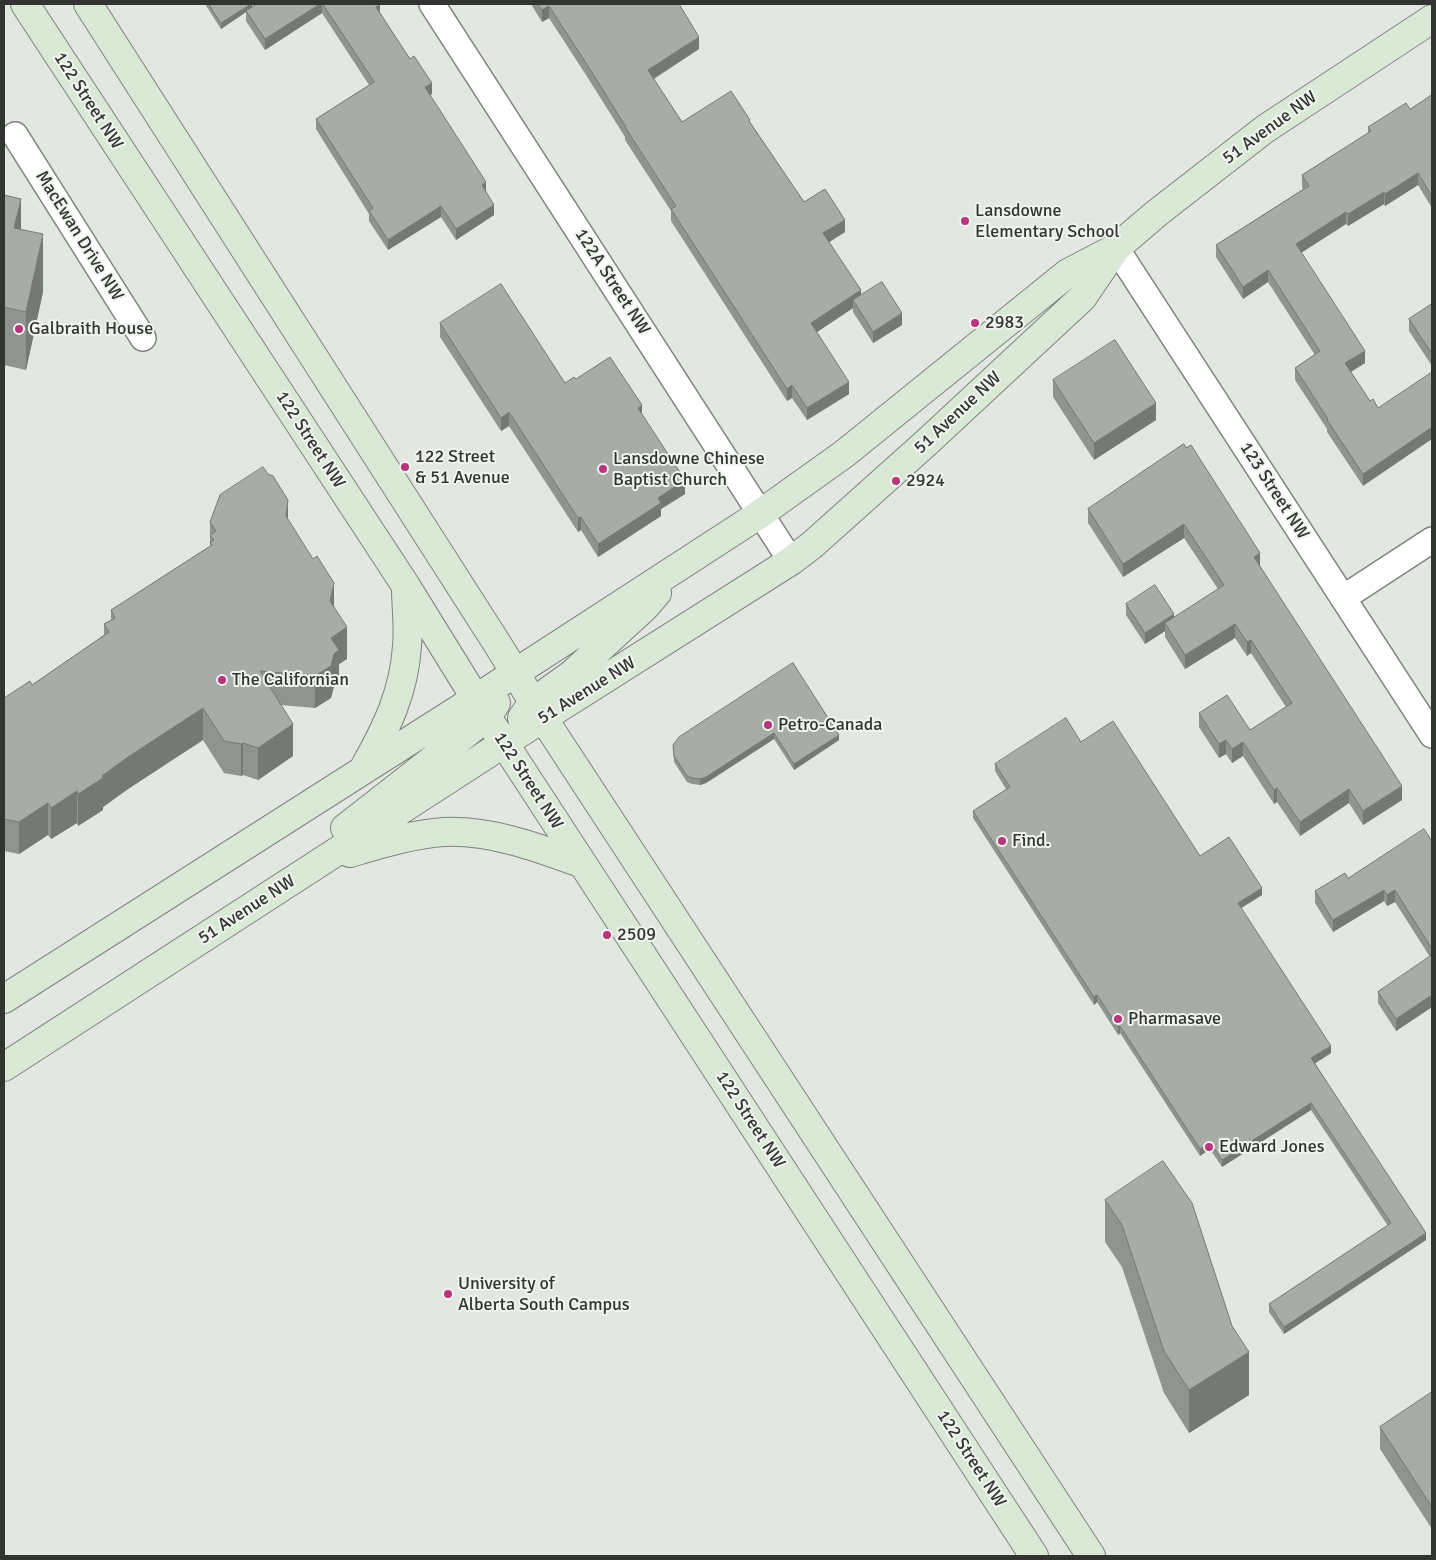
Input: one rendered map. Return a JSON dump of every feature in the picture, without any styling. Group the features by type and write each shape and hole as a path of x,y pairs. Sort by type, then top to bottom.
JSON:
{"main road":[{"name":"122 Street NW","path":"25,4 406,586 504,744 1034,1556"},
{"path":"88,4 516,672 538,710 1091,1556"},
{"name":"51 Avenue NW","path":"4,999 363,770 481,708 516,672 760,514 844,454 1068,273 1116,248 1265,129 1432,19"},
{"name":"51 Avenue NW","path":"538,710 791,562 926,443 1082,298 1116,248"},
{"path":"504,744 572,674 645,607 681,565"},
{"path":"363,770 386,730 400,692 408,646 406,586"},
{"path":"218,928 255,894 343,829 481,708"},
{"name":"51 Avenue NW","path":"4,1067 504,744"},
{"path":"325,860 398,840 445,832 497,837 529,845 583,864"}],"street":[{"name":"122A Street NW","path":"432,4 791,562"},
{"name":"MacEwan Drive NW","path":"15,135 143,338"},
{"name":"123 Street NW","path":"1116,248 1432,735"},
{"path":"1344,598 1432,540"}],"building":[{"path":"209,4 251,4 221,23"},
{"path":"257,4 320,4 265,39 246,11"},
{"path":"323,4 380,5 376,7 410,59 414,56 432,83 425,87 486,182 482,185 494,205 456,229 441,206 388,240 369,211 373,208 316,119 374,82"},
{"path":"538,4 679,4 699,37 648,70 682,122 731,91 804,202 825,189 845,220 823,233 861,290 811,323 849,382 807,408 792,385 787,389 671,209 676,206 586,63 549,6 542,10"},
{"path":"1432,95 1432,196 1418,173 1385,194 1384,192 1348,214 1346,212 1296,244 1365,351 1345,363 1370,401 1373,399 1378,408 1432,372 1432,427 1363,474 1295,368 1320,351 1268,270 1243,287 1216,245 1309,186 1302,175 1371,131 1368,127 1406,103 1410,109"},
{"path":"4,195 21,199 14,228 43,234 26,312 4,307"},
{"path":"882,282 902,313 873,332 853,300"},
{"path":"501,284 565,383 574,377 576,379 610,357 642,405 638,408 685,480 658,498 661,503 598,544 581,517 578,518 509,412 501,418 440,323"},
{"path":"1432,304 1432,354 1409,319"},
{"path":"1115,340 1156,403 1094,443 1053,380"},
{"path":"1184,444 1186,448 1191,445 1260,553 1254,557 1402,786 1363,811 1349,789 1300,822 1277,788 1274,790 1243,742 1232,749 1226,740 1219,744 1199,713 1227,695 1250,730 1292,703 1251,640 1247,642 1235,624 1185,655 1165,623 1224,585 1184,524 1123,564 1088,509"},
{"name":"The Californian","path":"263,467 268,474 273,476 288,500 286,516 313,559 317,556 334,583 330,601 347,627 331,638 339,650 334,654 331,666 315,676 260,671 293,724 258,748 243,743 224,741 203,708 128,757 102,776 103,778 78,794 77,791 51,808 48,803 19,822 4,819 4,698 30,681 32,685 109,632 104,624 115,618 111,610 212,545 210,542 214,540 210,535 216,531 210,522 220,495"},
{"path":"1155,585 1174,614 1145,633 1126,604"},
{"name":"Petro-Canada","path":"793,663 839,735 794,764 774,733 706,777 700,779 687,776 674,756 673,745 679,737"},
{"path":"1066,718 1081,742 1113,721 1200,856 1229,837 1262,888 1238,903 1331,1046 1311,1058 1426,1233 1284,1327 1269,1304 1391,1223 1311,1103 1222,1160 1210,1142 1200,1149 1120,1026 1118,1027 1097,995 1094,997 973,811 1010,787 995,764"},
{"path":"1424,829 1432,841 1432,949 1395,890 1387,895 1384,890 1333,920 1315,891 1345,873 1348,878"},
{"path":"1432,955 1432,995 1396,1019 1378,992"},
{"path":"1163,1161 1192,1203 1232,1326 1249,1352 1189,1390 1164,1351 1122,1225 1105,1200"},
{"path":"1432,1392 1432,1507 1380,1427"}],"place":[{"name":"Lansdowne Elementary School","path":"965,221"},
{"name":"2983","path":"975,323"},
{"name":"Galbraith House","path":"19,329"},
{"name":"122 Street & 51 Avenue","path":"405,467"},
{"name":"Lansdowne Chinese Baptist Church","path":"603,469"},
{"name":"2924","path":"896,481"},
{"name":"The Californian","path":"222,680"},
{"name":"Petro-Canada","path":"768,725"},
{"name":"Find.","path":"1002,841"},
{"name":"2509","path":"607,935"},
{"name":"Pharmasave","path":"1118,1019"},
{"name":"Edward Jones","path":"1209,1147"},
{"name":"University of Alberta South Campus","path":"448,1294"}]}
